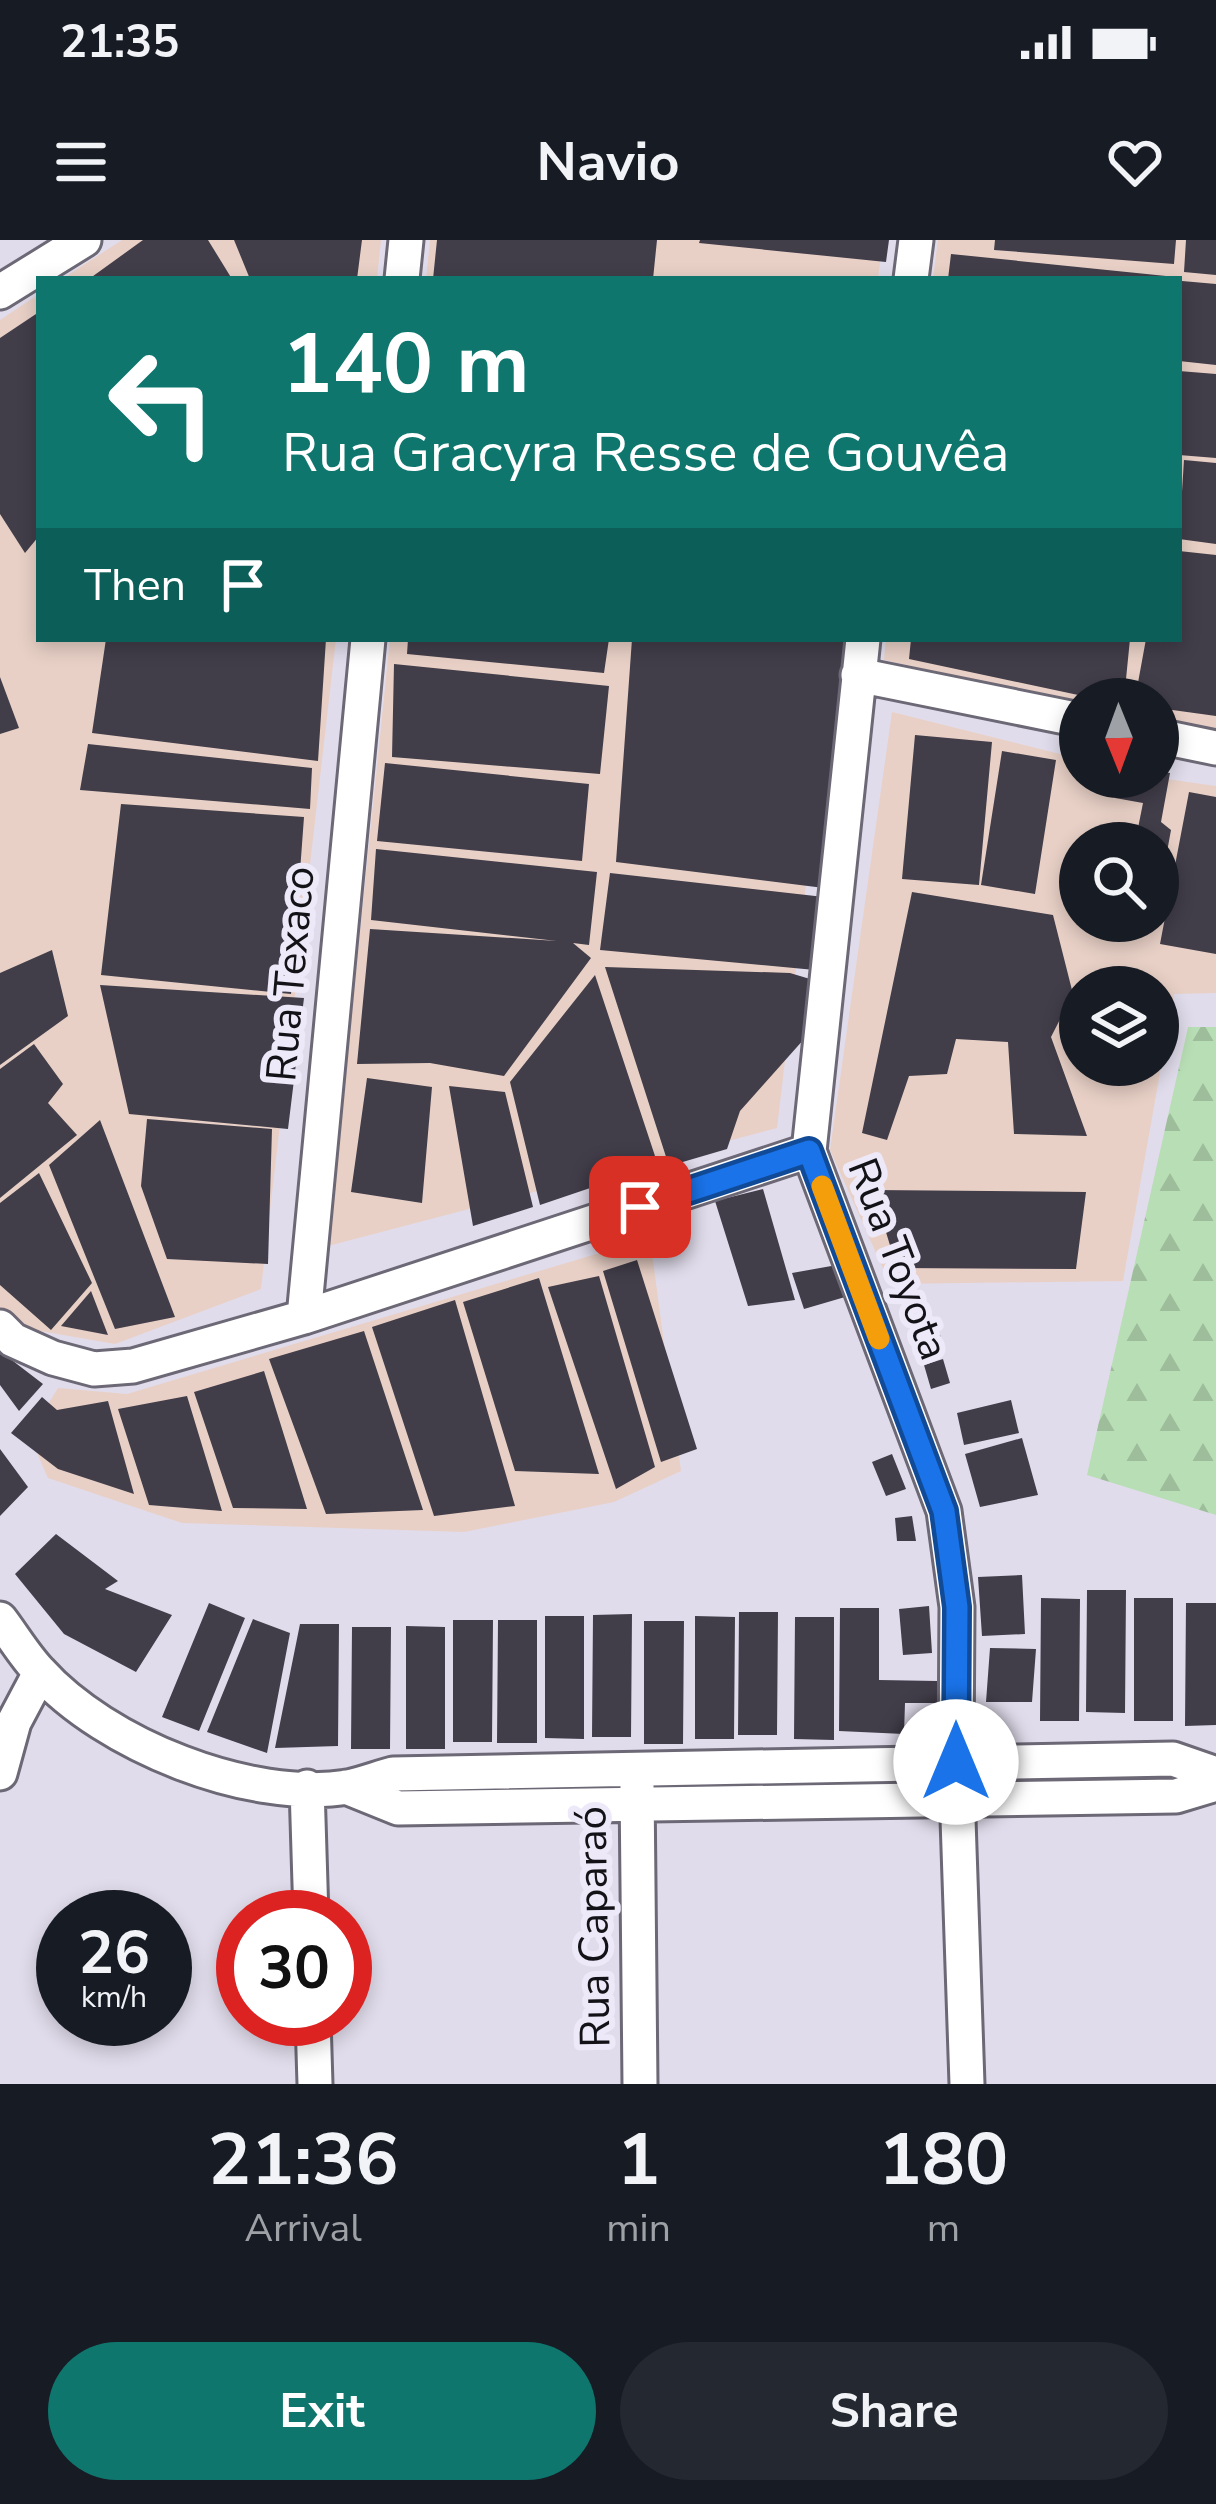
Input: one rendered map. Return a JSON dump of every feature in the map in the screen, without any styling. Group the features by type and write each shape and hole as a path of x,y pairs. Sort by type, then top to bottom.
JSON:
{"street":[{"path":"0,292 84,240"},
{"path":"402,276 406,240"},
{"path":"911,276 916,240"},
{"name":"Rua Texaco","path":"304,1317 368,642"},
{"name":"Rua Toyota","path":"863,642 809,1151 944,1511 957,1607 956,1762"},
{"path":"858,675 1059,716"},
{"path":"1179,740 1216,748"},
{"path":"0,1327 13,1340 53,1358 94,1369 133,1366 304,1317 809,1151"},
{"path":"0,1619 40,1673 101,1721 188,1766 244,1784 346,1787 393,1774 956,1762 1173,1759 1201,1769"},
{"path":"0,1772 14,1722 40,1673"},
{"name":"Rua Caparaó","path":"636,1768 640,2084"},
{"path":"967,2084 957,1799 952,1781 960,1774 1201,1769"},
{"path":"346,1787 398,1808 1176,1796 1216,1784"},
{"path":"307,1787 309,1890"},
{"path":"314,2046 315,2084"}],"shaded area":[{"path":"122,240 381,240 377,276 67,276"},
{"path":"430,240 883,240 878,276 426,276"},
{"path":"938,240 1216,240 1216,734 1179,726 1179,678 1059,678 1059,699 884,660 886,642 1182,642 1182,276 933,276"},
{"path":"36,296 36,642 336,642 261,1289 115,1344 0,1324 0,320"},
{"path":"390,642 835,642 777,1128 328,1246"},
{"path":"892,712 1059,754 1059,798 1179,798 1179,781 1216,786 1216,993 1179,994 1179,966 1059,966 1059,1086 1158,1086 1123,1281 890,1284 830,1150"},
{"path":"650,1238 681,1471 614,1502 464,1532 182,1523 48,1478 29,1435 58,1388 127,1394"}],"green space":[{"path":"1188,1027 1216,1027 1216,1515 1087,1475 1175,1086 1179,1086"}],"building":[{"path":"143,240 208,240 230,276 93,276"},
{"path":"234,240 362,240 357,276 249,276"},
{"path":"437,240 657,240 653,276 433,276"},
{"path":"700,240 889,240 886,262"},
{"path":"995,240 1176,240 1174,264 994,250"},
{"path":"1186,240 1216,240 1216,275 1184,272"},
{"path":"951,254 1166,276 948,276"},
{"path":"1182,281 1216,284 1216,365 1182,361"},
{"path":"36,314 36,540 25,553 0,514 0,338"},
{"path":"1182,371 1216,374 1216,458 1182,455"},
{"path":"1184,460 1216,463 1216,544 1182,539"},
{"path":"1182,551 1216,555 1216,716 1179,711 1179,678 1139,678 1145,642 1182,642"},
{"path":"106,642 326,642 318,761 92,733"},
{"path":"408,642 609,642 604,673 407,654"},
{"path":"632,642 846,642 824,888 616,862"},
{"path":"911,642 1130,642 1126,678 1059,678 1059,691 909,659"},
{"path":"394,664 609,686 600,774 392,757"},
{"path":"0,677 19,728 0,734"},
{"path":"915,735 992,742 979,885 902,879"},
{"path":"88,744 312,768 310,809 80,790"},
{"path":"1002,751 1056,760 1035,894 981,885"},
{"path":"385,763 589,784 582,861 377,841"},
{"path":"1189,792 1216,797 1216,954 1160,944 1179,942 1179,844"},
{"path":"1115,798 1165,798 1161,822 1139,822 1143,803"},
{"path":"121,804 304,817 291,994 101,975"},
{"path":"376,849 597,872 589,945 573,943 591,958 504,1076 430,1063 357,1064 370,929 557,941 371,920"},
{"path":"610,873 824,897 815,970 600,950"},
{"path":"912,892 1053,915 1066,966 1059,966 1059,1021 1051,1037 1059,1059 1059,1086 1069,1086 1087,1136 1014,1134 1008,1042 956,1039 947,1074 909,1076 887,1140 862,1133"},
{"path":"52,950 68,1016 0,1065 0,973"},
{"path":"605,967 790,973 820,982 813,1029 740,1111 727,1149 669,1166"},
{"path":"595,975 658,1165 540,1205 510,1082"},
{"path":"100,985 304,998 288,1129 129,1114"},
{"path":"34,1044 63,1084 48,1103 77,1135 0,1198 0,1069"},
{"path":"367,1078 432,1087 422,1203 351,1192"},
{"path":"449,1086 505,1092 533,1207 473,1226"},
{"path":"147,1119 272,1129 268,1264 167,1259 141,1186"},
{"path":"100,1120 175,1317 115,1329 49,1165"},
{"path":"39,1173 92,1283 51,1330 0,1285 0,1203"},
{"path":"763,1189 795,1300 748,1306 715,1201"},
{"path":"873,1190 1086,1192 1076,1269 897,1268"},
{"path":"637,1260 697,1449 661,1462 603,1271"},
{"path":"837,1265 845,1297 804,1309 792,1273"},
{"path":"599,1276 655,1467 616,1489 548,1287"},
{"path":"539,1278 599,1474 515,1471 463,1302"},
{"path":"91,1291 108,1335 61,1326"},
{"path":"455,1300 515,1506 434,1516 372,1327"},
{"path":"935,1319 945,1351 919,1359 909,1327"},
{"path":"364,1331 423,1510 326,1514 269,1359"},
{"path":"0,1351 43,1384 19,1411 0,1385"},
{"path":"943,1359 950,1383 931,1389 924,1365"},
{"path":"264,1371 307,1509 233,1508 194,1392"},
{"path":"187,1396 222,1511 149,1505 118,1409"},
{"path":"42,1397 57,1410 108,1401 134,1494 58,1469 11,1433"},
{"path":"1011,1400 1019,1433 964,1445 957,1413"},
{"path":"1022,1438 1038,1495 980,1507 965,1454"},
{"path":"0,1449 28,1487 0,1516"},
{"path":"892,1454 906,1489 886,1496 872,1462"},
{"path":"912,1516 916,1541 897,1541 895,1518"},
{"path":"56,1534 118,1581 105,1589 172,1615 136,1672 64,1634 15,1574"},
{"path":"1022,1575 1025,1634 982,1636 978,1577"},
{"path":"1087,1590 1126,1590 1125,1713 1086,1712"},
{"path":"1041,1598 1080,1599 1079,1721 1040,1721"},
{"path":"1134,1598 1173,1598 1173,1721 1134,1721"},
{"path":"209,1603 245,1618 199,1731 162,1717"},
{"path":"1186,1603 1216,1603 1216,1725 1185,1726"},
{"path":"929,1606 932,1653 903,1655 899,1609"},
{"path":"840,1608 879,1608 879,1680 937,1681 937,1703 905,1703 904,1734 839,1731"},
{"path":"739,1612 778,1612 777,1735 738,1735"},
{"path":"632,1614 631,1737 592,1737 593,1615"},
{"path":"545,1616 584,1616 584,1739 545,1738"},
{"path":"695,1616 735,1617 734,1739 695,1739"},
{"path":"795,1617 834,1617 834,1740 794,1739"},
{"path":"253,1619 290,1633 267,1753 207,1732"},
{"path":"453,1620 493,1620 492,1742 453,1742"},
{"path":"498,1620 537,1620 537,1743 497,1743"},
{"path":"644,1621 684,1621 683,1744 644,1744"},
{"path":"300,1624 339,1624 338,1746 275,1748"},
{"path":"406,1626 445,1627 445,1749 406,1749"},
{"path":"352,1627 391,1627 390,1749 351,1749"},
{"path":"990,1648 1036,1649 1032,1702 986,1702"}],"slow traffic":[{"path":"822,1186 879,1339"}],"route":[{"path":"640,1207 809,1151 944,1511 957,1607 956,1762"}]}
